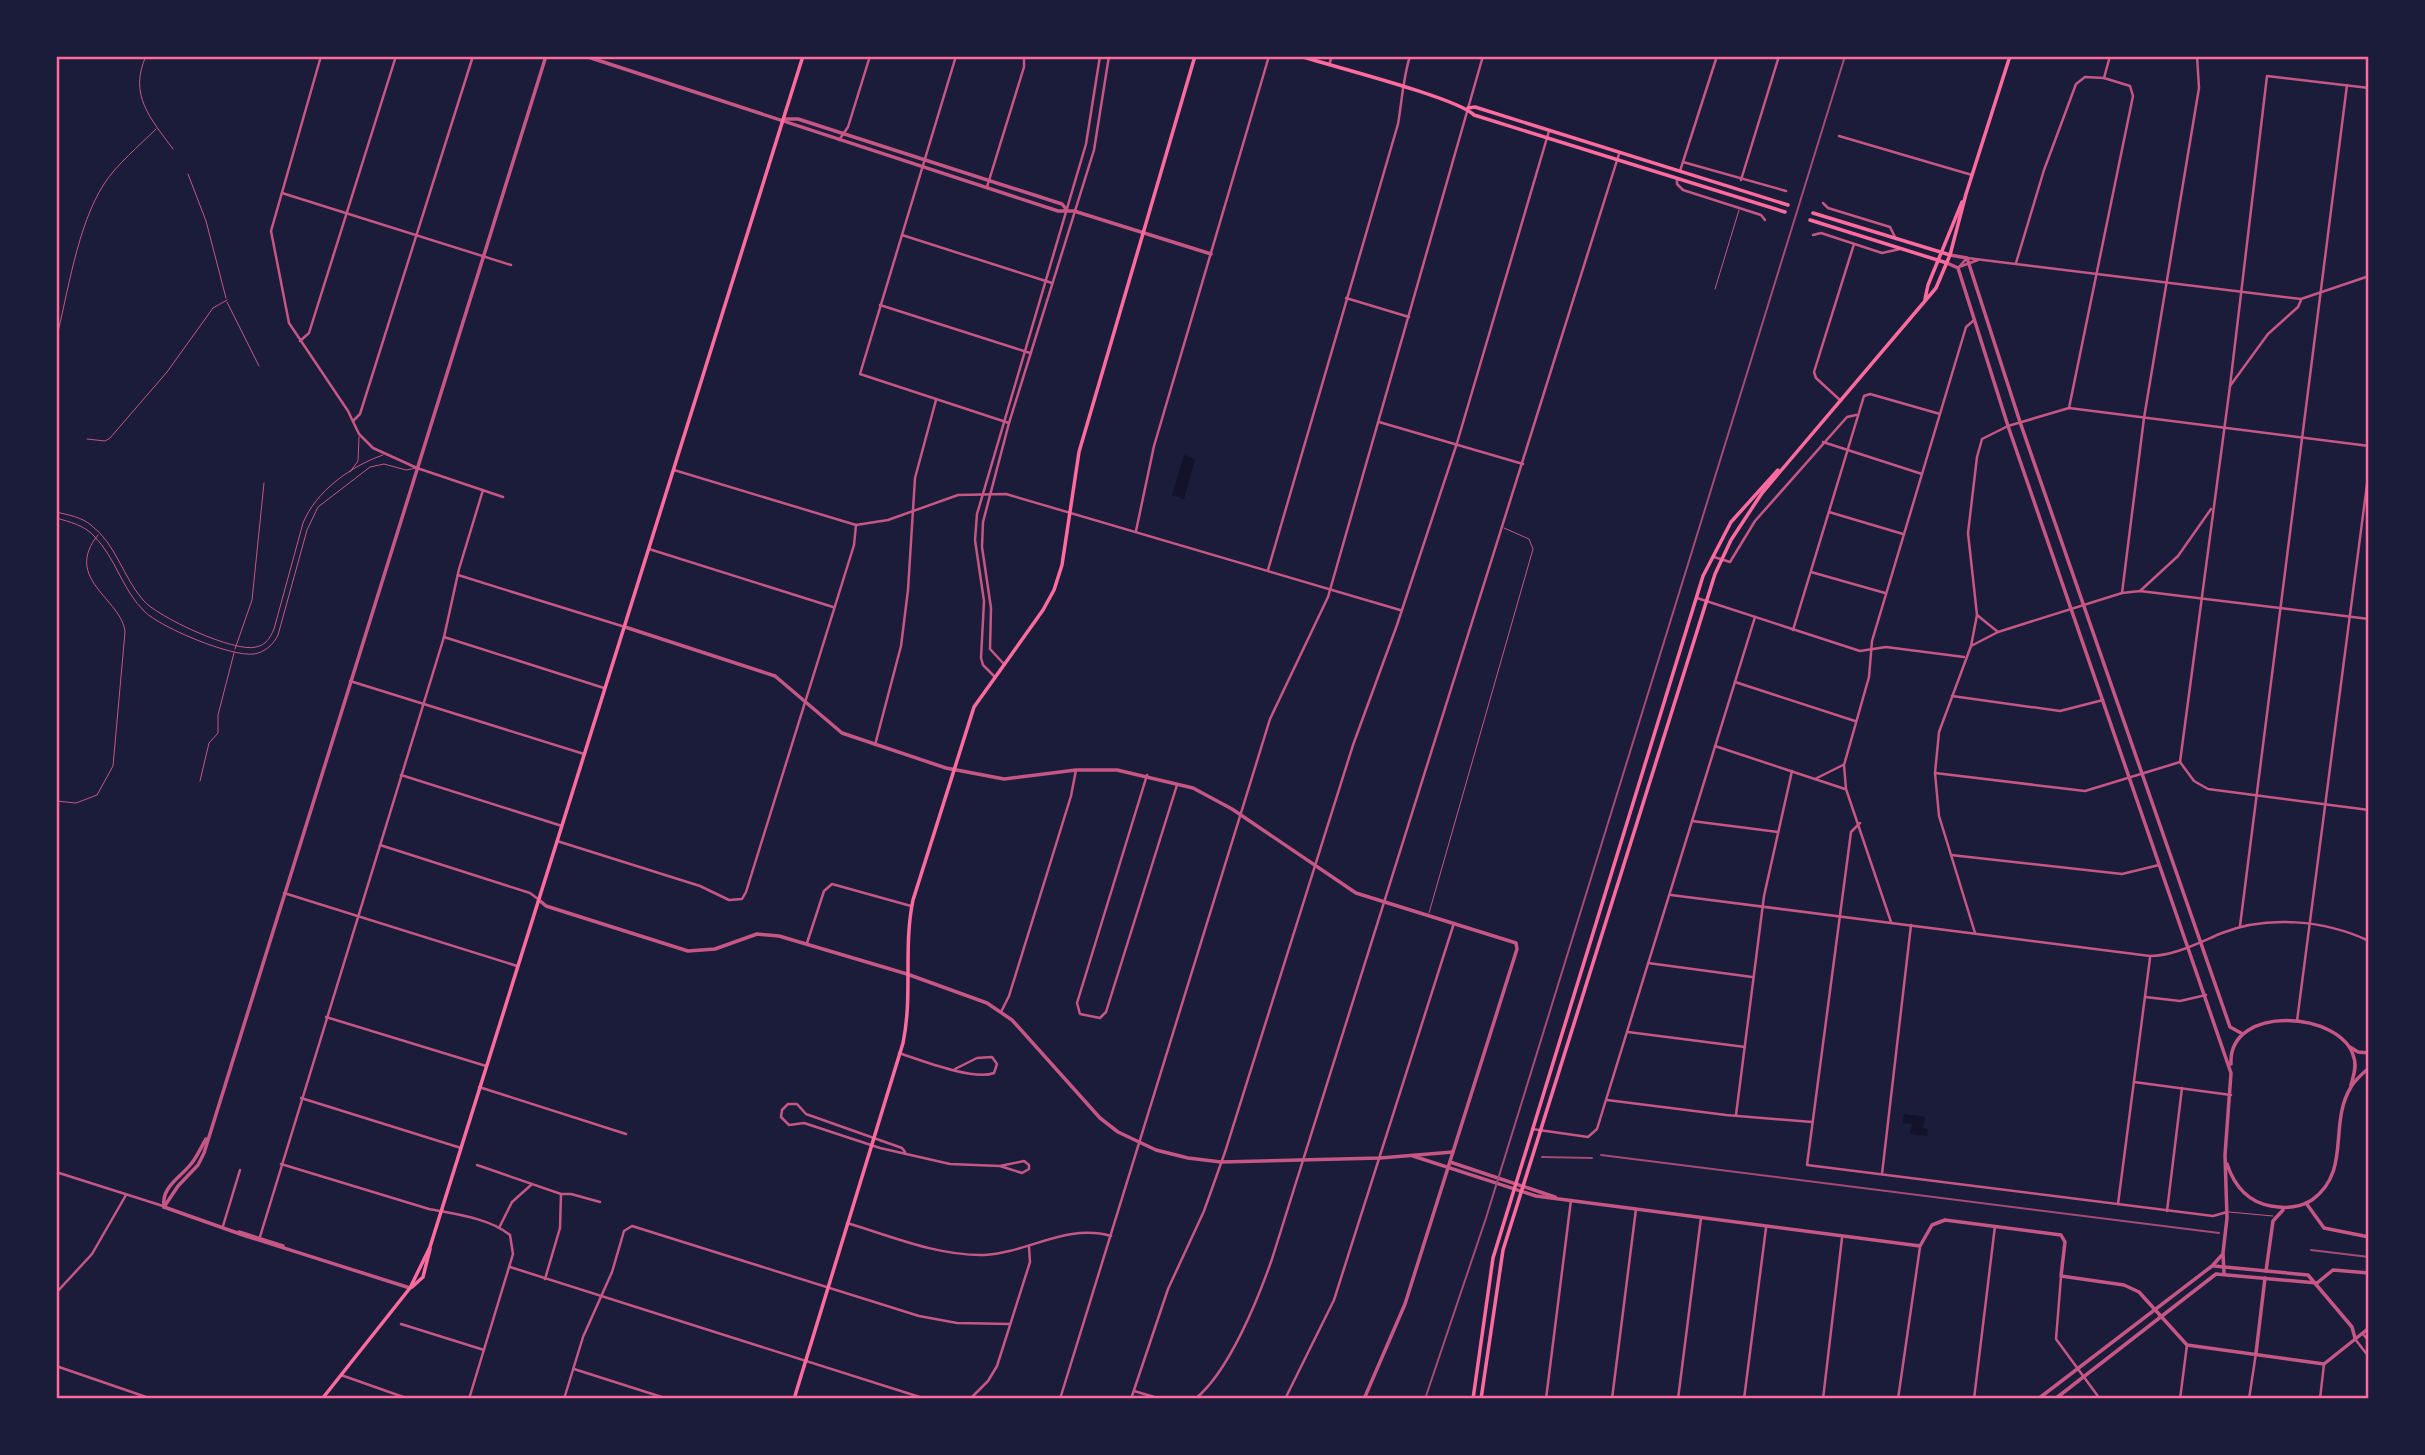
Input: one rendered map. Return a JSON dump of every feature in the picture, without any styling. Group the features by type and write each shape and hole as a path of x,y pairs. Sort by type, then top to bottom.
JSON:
{"main road":[{"path":"410,1288 430,1247 803,56"},
{"path":"794,1399 900,1053 908,1013 907,932 911,907 974,707 993,676 1044,610 1054,590 1062,565 1079,452 1195,56"},
{"path":"1300,56 1468,108 1475,107 1787,205"},
{"path":"1473,1399 1490,1269 1697,597 1712,556 1734,517 1841,401 1936,288 1950,255 1966,194 2010,56"},
{"path":"1468,108 1474,115 1785,212"},
{"path":"1924,301 1940,252 1966,194"},
{"path":"1813,213 1950,255"},
{"path":"1811,220 1947,264"},
{"path":"1480,1399 1500,1264 1706,601 1721,560 1750,510 1792,456"},
{"path":"322,1399 410,1288 423,1277 430,1258 430,1247"}],"street":[{"path":"321,56 271,240 287,319 359,434 383,455 503,496"},
{"path":"300,341 309,333 396,56"},
{"path":"353,421 360,414 473,56"},
{"path":"164,1207 178,1185 198,1165 207,1138 547,56"},
{"path":"585,56 783,119 798,119 989,180 1062,204 1067,210"},
{"path":"839,140 841,133 848,127 870,56"},
{"path":"956,56 860,374 1009,423"},
{"path":"987,187 1024,67 1024,56"},
{"path":"993,676 983,665 981,658 984,601 975,540 981,493 1086,144 1100,56"},
{"path":"1003,663 990,649 990,593 982,535 989,492 1094,149 1109,56"},
{"path":"1136,531 1154,446 1269,56"},
{"path":"1329,65 1332,56"},
{"path":"1268,570 1398,124 1403,78 1410,56"},
{"path":"1059,1399 1276,704 1311,637 1330,589 1483,56"},
{"path":"1680,171 1717,56"},
{"path":"1741,180 1779,56"},
{"path":"2104,78 2110,56"},
{"path":"2122,593 2144,418 2199,88 2197,56"},
{"path":"2369,88 2267,76 2230,386 2180,762 2200,786 2369,810"},
{"path":"2016,263 2044,170 2076,84 2085,77 2104,78 2130,86 2133,96 2069,408"},
{"path":"2240,926 2347,85"},
{"path":"783,119 791,125 1058,211 1074,211 1210,254"},
{"path":"1131,1399 1168,1289 1204,1211 1221,1162 1314,867 1457,443 1549,131"},
{"path":"1839,136 1972,175"},
{"path":"1195,1399 1217,1373 1252,1309 1272,1259 1620,153"},
{"path":"1683,162 1786,191"},
{"path":"1677,178 1682,190 1760,215 1765,220"},
{"path":"282,193 511,265"},
{"path":"1823,203 1826,207 1890,227 1896,239"},
{"path":"1813,235 1820,233 1882,253 1901,248"},
{"path":"901,235 1052,283"},
{"path":"1841,401 1814,374 1854,244"},
{"path":"1950,255 2240,289 2301,299 2369,276"},
{"path":"1968,258 2020,422 2200,942 2230,1027 2241,1033"},
{"path":"1958,268 1968,258"},
{"path":"1947,264 1958,268 1978,260"},
{"path":"1958,268 2008,426 2231,1073"},
{"path":"1346,298 1409,317"},
{"path":"2230,386 2243,372 2257,348 2298,307 2301,299"},
{"path":"880,305 1031,354"},
{"path":"1891,922 1860,823 1846,789 1844,765 1869,677 1871,651 1885,593 1966,327 1975,321"},
{"path":"1793,630 1856,415 1866,394 1940,414"},
{"path":"875,745 901,646 915,478 936,400"},
{"path":"1975,933 1937,808 1934,773 1939,732 1971,646 1977,615 1968,533 1977,457 1982,439 2008,426 2069,408 2369,446"},
{"path":"1712,556 1730,562 1755,521 1848,415 1856,415"},
{"path":"1379,422 1523,464"},
{"path":"1823,442 1922,474"},
{"path":"2298,1021 2369,469"},
{"path":"674,471 856,525 888,520 945,498 989,492 1013,495 1400,610"},
{"path":"259,1238 444,637 458,575 483,490"},
{"path":"2140,591 2178,556 2212,506"},
{"path":"1828,512 1903,534"},
{"path":"557,841 700,886 738,901 746,892 854,545 856,525"},
{"path":"649,550 833,607"},
{"path":"1810,572 1885,593"},
{"path":"458,575 775,676 834,728 875,745 954,770 1004,779 1076,770 1117,770 1178,783 1215,798 1356,893 1516,943 1517,948 1405,1304 1364,1399"},
{"path":"1971,646 1998,632 2122,593 2140,591 2369,619"},
{"path":"1697,597 1860,651 1886,647 1965,657"},
{"path":"1977,615 1998,632"},
{"path":"1532,1129 1541,1132 1593,1135 1607,1100 1755,617"},
{"path":"984,627 991,628"},
{"path":"444,637 606,689"},
{"path":"350,681 584,755"},
{"path":"1735,682 1856,721"},
{"path":"1952,696 2060,711 2103,700"},
{"path":"1715,746 1846,789"},
{"path":"1934,773 2081,792 2180,762"},
{"path":"1815,779 1844,765"},
{"path":"1001,1012 1009,996 1071,796 1076,770"},
{"path":"1736,1115 1763,906 1792,771"},
{"path":"401,775 562,826"},
{"path":"1147,775 1077,1003 1080,1014 1094,1018 1106,1012 1178,783"},
{"path":"1692,821 1778,832"},
{"path":"1860,823 1851,832 1807,1165 2167,1211 2213,1216 2227,1212"},
{"path":"380,845 530,892 546,906 688,951 715,949 757,934 779,936 971,995 1001,1012 1094,1112 1139,1143 1176,1156 1221,1162 1380,1158 1453,1152"},
{"path":"1951,855 2122,874 2160,864"},
{"path":"807,943 824,891 832,884 911,907"},
{"path":"284,892 517,966"},
{"path":"1671,895 2150,956 2189,946 2240,926 2310,924 2369,941"},
{"path":"1285,1399 1331,1307 1454,923"},
{"path":"1882,1174 1911,925"},
{"path":"2119,1204 2150,956"},
{"path":"1648,963 1753,977"},
{"path":"2145,997 2180,1002 2206,995"},
{"path":"326,1017 486,1066"},
{"path":"2224,1273 2223,1253 2227,1220 2225,1155 2232,1048 2241,1033 2265,1023 2298,1021 2333,1033 2358,1052 2369,1053"},
{"path":"1628,1032 1745,1046"},
{"path":"2249,1399 2272,1226 2276,1216 2285,1209 2306,1203 2321,1192 2334,1172 2343,1112 2355,1063 2348,1046"},
{"path":"900,1053 955,1069 990,1075 997,1065 992,1057 984,1056 955,1069"},
{"path":"2350,1087 2369,1068"},
{"path":"2134,1082 2231,1095"},
{"path":"480,1087 626,1134"},
{"path":"2167,1211 2182,1088"},
{"path":"301,1098 461,1148"},
{"path":"1607,1100 1812,1122"},
{"path":"905,1152 902,1148 806,1114 797,1104 783,1108 781,1117 786,1124 804,1123 870,1145 950,1164 1000,1166 1022,1173 1029,1169 1029,1165 1019,1161 1000,1166"},
{"path":"164,1207 163,1198 169,1186 190,1165 207,1138"},
{"path":"2225,1155 2231,1175 2242,1192 2265,1205 2285,1209"},
{"path":"1413,1156 1522,1193 1920,1247"},
{"path":"1450,1162 1561,1199"},
{"path":"281,1164 499,1228 512,1240 510,1267 469,1399"},
{"path":"477,1165 521,1178 531,1185 600,1202"},
{"path":"223,1226 240,1170"},
{"path":"56,1172 410,1288"},
{"path":"499,1228 513,1202 531,1185"},
{"path":"545,1279 560,1228 561,1194"},
{"path":"56,1293 92,1254 126,1195"},
{"path":"1546,1399 1571,1200"},
{"path":"2306,1203 2324,1228 2369,1237"},
{"path":"1612,1399 1636,1209"},
{"path":"1678,1399 1702,1218"},
{"path":"1898,1399 1920,1247 1933,1225 1941,1220 2062,1235 2065,1242 2054,1332 2060,1348 2100,1399"},
{"path":"847,1223 953,1253 992,1254 1081,1232 1111,1236"},
{"path":"1974,1399 1995,1226"},
{"path":"564,1399 624,1231 629,1227 929,1319 1010,1324"},
{"path":"1744,1399 1766,1228"},
{"path":"1823,1399 1842,1238"},
{"path":"970,1399 992,1376 1030,1262 1029,1247"},
{"path":"2038,1399 2212,1266 2223,1253"},
{"path":"2212,1266 2308,1275 2352,1327 2362,1333 2369,1342"},
{"path":"510,1267 926,1399"},
{"path":"2055,1399 2212,1276 2224,1273 2317,1283 2333,1269 2369,1273"},
{"path":"2061,1276 2124,1284 2139,1292 2187,1345 2324,1364"},
{"path":"401,1324 484,1350"},
{"path":"2352,1327 2355,1339 2369,1357"},
{"path":"2320,1399 2324,1364 2369,1328"},
{"path":"2180,1399 2187,1345"},
{"path":"56,1366 152,1399"},
{"path":"574,1369 668,1399"},
{"path":"341,1375 397,1397 409,1399"},
{"path":"1134,1391 1161,1399"},
{"path":"387,1398 389,1393"}],"lane":[{"path":"146,56 141,72 140,96 156,129 173,149"},
{"path":"56,340 80,248 99,194 111,175 156,129"},
{"path":"1677,178 1680,171"},
{"path":"188,174 199,198 227,300 259,366"},
{"path":"1715,289 1740,208"},
{"path":"87,439 105,441 110,438 167,372 213,308 227,300"},
{"path":"350,472 358,461 359,434"},
{"path":"56,512 80,518 100,533 144,601 168,620 236,645 256,647 268,640 307,513 325,491 350,472 383,455"},
{"path":"56,518 83,527 96,537 131,596 163,625 234,651 258,653 276,639 310,520 322,502 370,467 384,464 406,470 417,468"},
{"path":"200,781 209,743 218,733 218,715 234,651 252,600 264,483"},
{"path":"1428,916 1533,549 1529,539 1504,528"},
{"path":"56,801 76,803 97,795 113,766 125,627 90,575 87,557 100,533"},
{"path":"195,637 197,631"},
{"path":"822,1129 827,1121"},
{"path":"2227,1212 2276,1216"}],"shaded area":[{"path":"1184,455 1195,459 1184,499 1172,495"},
{"path":"1904,1114 1925,1117 1923,1128 1928,1129 1927,1136 1910,1134 1912,1124 1903,1123"}],"tram line":[{"path":"1601,1155 2219,1233"},
{"path":"1542,1157 1592,1158"},
{"path":"2311,1250 2369,1257"}],"railway":[{"path":"1425,1399 1486,1218 1845,56"}]}
